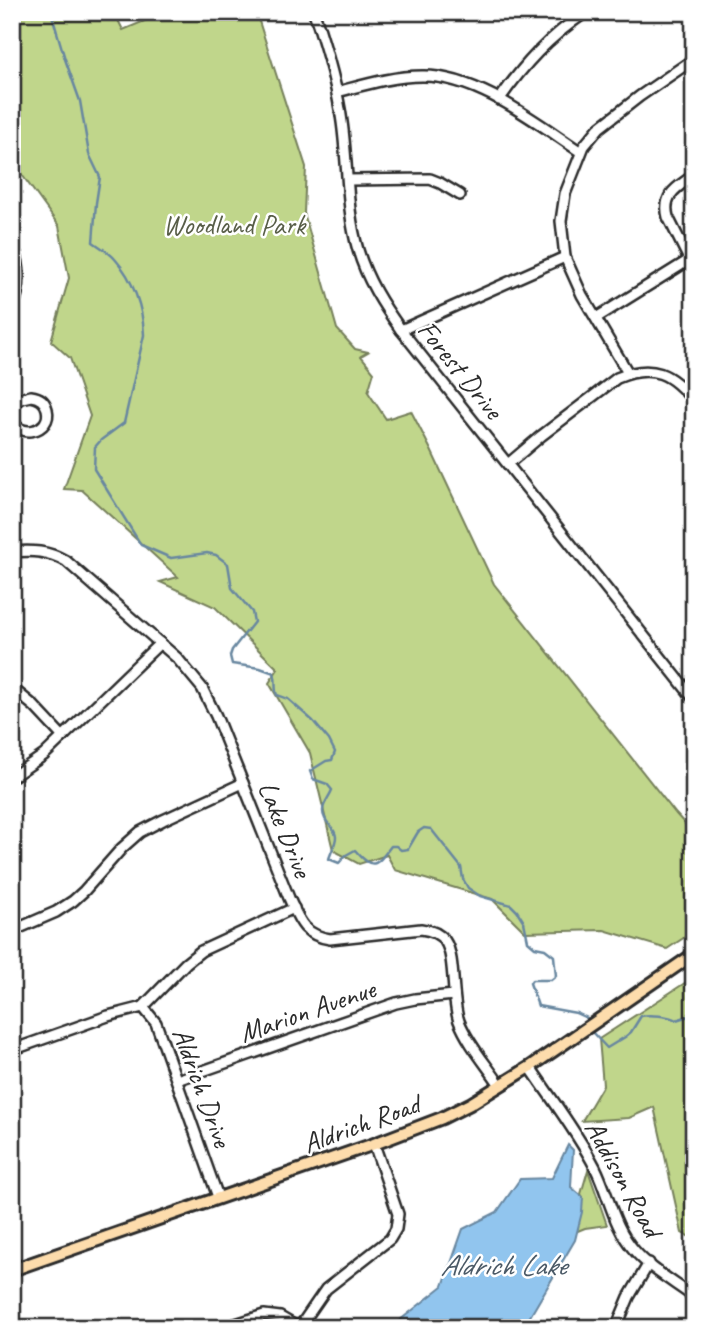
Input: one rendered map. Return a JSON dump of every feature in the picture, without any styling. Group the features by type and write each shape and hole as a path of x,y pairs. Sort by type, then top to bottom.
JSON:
{"main road":[{"name":"Aldrich Road","path":"12,1270 442,1118 530,1068 694,954"}],"street":[{"name":"Forest Drive","path":"314,12 337,92 358,250 374,289 401,330 694,699"},
{"path":"499,100 536,52 582,13"},
{"path":"628,373 582,295 565,257 561,221 565,194 584,146 599,128 694,59"},
{"path":"337,92 386,80 422,76 451,79 471,85 499,100 582,152"},
{"path":"596,318 691,258 666,210 671,193 694,175"},
{"path":"348,180 430,179 460,195"},
{"path":"12,242 20,271 19,290 12,309"},
{"path":"401,330 565,257"},
{"path":"508,464 595,395 628,373 652,370 665,374 677,382 694,402"},
{"path":"24,397 37,397 47,408 47,420 38,429 22,430 14,421 13,404 24,397"},
{"name":"Lake Drive","path":"12,552 44,552 66,561 184,665 202,688 216,716 301,925 307,931 321,938 335,939 421,929 434,932 443,939 448,948 457,1013 462,1029 500,1085"},
{"path":"12,777 44,755 160,643"},
{"path":"12,688 34,706 63,737"},
{"path":"12,931 56,912 73,901 140,832 243,783"},
{"path":"143,1007 201,951 294,908"},
{"name":"Marion Avenue","path":"177,1080 396,1003 454,995"},
{"name":"Aldrich Drive","path":"12,1050 108,1016 143,1007 156,1023 218,1198"},
{"name":"Addison Road","path":"530,1068 587,1151 620,1231 634,1250 694,1297"},
{"path":"223,1328 264,1315 280,1317 299,1328 326,1289 390,1239 396,1229 398,1214 374,1144"},
{"path":"617,1328 629,1297 649,1263"}],"green space":[{"name":"Woodland Park","path":"12,12 117,12 123,30 166,12 256,12 306,167 304,213 337,329 355,349 368,352 361,356 374,372 368,392 386,419 411,411 494,584 694,834 694,931 667,949 604,930 525,932 492,899 395,870 387,855 359,864 333,850 310,753 269,683 278,669 215,607 160,582 178,577 82,490 64,489 90,416 70,358 51,341 69,278 59,226 12,161"},
{"path":"694,977 694,1239 682,1233 654,1107 629,1118 582,1121 603,1085 599,1039"},
{"path":"588,1170 607,1225 585,1228 563,1237 583,1197 581,1194"}],"water":[{"name":"Aldrich Lake","path":"568,1145 573,1150 571,1187 583,1197 582,1212 575,1240 525,1328 390,1328 443,1286 463,1229 497,1212 520,1179 552,1178"}],"waterway":[{"path":"51,12 80,101 89,154 100,177 93,242 113,256 127,276 139,304 144,335 124,423 95,447 94,469 141,545 171,558 207,553 216,555 228,564 232,588 252,612 254,622 232,650 232,664 274,673 277,695 288,699 313,721 335,752 332,760 310,771 313,779 327,784 332,790 323,811 336,837 329,859 339,863 355,850 366,861 378,862 391,846 401,850 408,849 418,832 424,828 431,829 461,867 468,888 480,896 511,905 524,922 528,941 554,956 556,976 551,980 532,980 530,983 538,1006 576,1013 587,1018"},
{"path":"591,1031 607,1048 631,1032 641,1016 669,1017 676,1020 692,1015 694,1017 690,1024 690,1033 694,1032"},
{"path":"694,1050 694,1061"}]}
